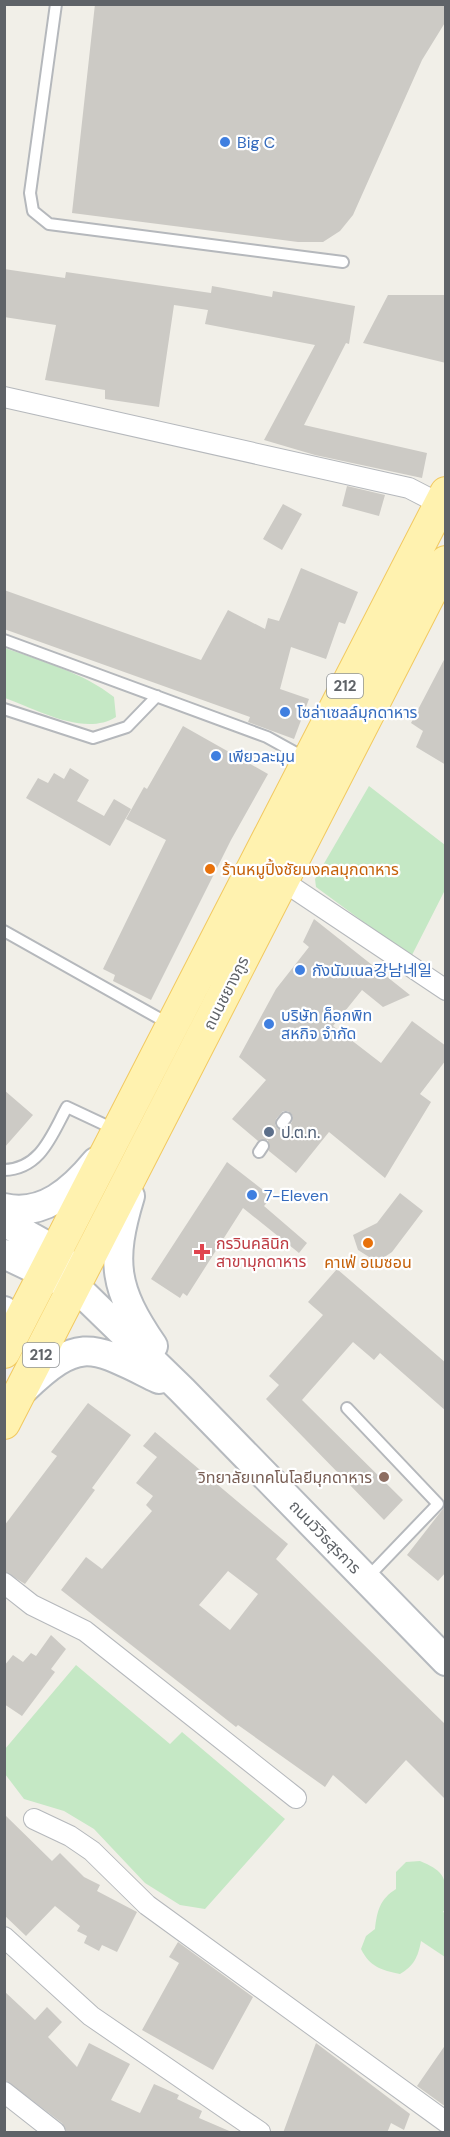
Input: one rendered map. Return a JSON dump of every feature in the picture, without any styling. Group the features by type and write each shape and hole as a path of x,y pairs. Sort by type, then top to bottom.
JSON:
{"main road":[{"name":"ถนนชยางกูร","path":"4,1352 443,498"},
{"name":"ถนนชยางกูร","path":"4,1423 24,1389 446,562"},
{"path":"4,1208 16,1211 39,1207 62,1197 82,1179 114,1138"},
{"path":"142,1157 121,1227 117,1260 123,1295 134,1318 182,1390"},
{"path":"4,1222 76,1287"},
{"path":"4,1254 51,1263"},
{"name":"ถนนวิวิธสุรการ","path":"76,1287 182,1390 446,1662"},
{"path":"4,1311 4,1329"},
{"path":"24,1389 46,1368 62,1357 82,1350 112,1356 182,1390"}],"street":[{"path":"4,397 409,488 443,498"},
{"path":"283,881 446,990"},
{"path":"4,1583 32,1605 85,1630 296,1798"},
{"path":"34,1819 70,1836 92,1851 147,1905 446,2122"},
{"path":"4,1937 91,2016 260,2133"},
{"path":"4,2092 55,2133"}],"lane":[{"path":"56,4 30,194 33,211 49,224 343,262"},
{"path":"4,640 267,737 307,759"},
{"path":"4,710 93,738 127,727 157,696"},
{"path":"4,931 171,1025"},
{"path":"4,1170 21,1168 33,1162 43,1151 68,1107 114,1138"},
{"path":"347,1408 438,1504 366,1579"}],"green space":[{"path":"5,648 62,668 102,689 114,697 116,717 90,724 75,723 5,698"},
{"path":"369,786 445,845 445,890 411,957 316,887 315,879"},
{"path":"76,1665 170,1744 182,1732 285,1819 205,1909 180,1905 145,1883 94,1829 64,1811 24,1799 5,1774 5,1749"},
{"path":"420,1861 436,1870 444,1879 446,1891 443,1912 445,1913 445,1957 421,1941 415,1960 409,1968 400,1974 387,1971 372,1964 361,1949 366,1936 375,1929 378,1911 383,1901 396,1889 396,1872 406,1862"}],"building":[{"name":"Big C","path":"95,4 446,4 446,21 422,60 353,215 340,231 323,242 298,242 72,213"},
{"path":"4,269 65,278 66,272 211,293 212,286 272,297 273,291 355,306 349,344 346,343 304,425 427,453 422,478 315,455 264,440 315,345 205,324 208,310 174,305 159,407 105,399 105,390 45,380 56,325 4,317"},
{"path":"388,295 446,295 446,363 363,343"},
{"path":"347,486 385,495 379,516 342,506"},
{"path":"283,504 302,514 282,550 263,539"},
{"path":"301,568 358,592 345,624 339,622 326,659 291,647 280,689 309,699 294,739 248,722 250,717 4,629 4,590 201,660 228,610 265,629 268,618 279,621"},
{"path":"446,656 446,765 416,747 423,731 411,723"},
{"path":"183,726 268,774 231,840 151,1000 113,981 115,975 103,969 166,840 126,819 144,787 147,789"},
{"path":"70,768 89,780 77,801 104,816 114,799 131,809 110,846 26,798 38,778 48,783 54,773 64,779"},
{"path":"314,919 410,995 383,1007 362,990 333,1026 381,1063 412,1021 446,1046 446,1060 420,1094 431,1102 385,1178 329,1132 296,1173 269,1151 268,1140 258,1141 232,1119 266,1080 239,1057 276,989 309,947 303,942","holes":["283,1111 288,1111 293,1116 292,1122 285,1130 278,1129 275,1125 276,1119"]},
{"path":"4,1090 33,1115 4,1148"},
{"path":"227,1162 272,1197 264,1206 307,1243 299,1253 243,1208 187,1296 183,1293 180,1298 151,1279"},
{"path":"400,1193 423,1211 392,1252 377,1262 358,1250 353,1235 377,1223"},
{"path":"337,1269 446,1363 446,1411 380,1353 374,1360 353,1342 302,1400 403,1500 384,1520 266,1399 279,1385 269,1376 323,1315 308,1302"},
{"path":"88,1403 131,1435 92,1488 95,1490 25,1584 4,1571 4,1526 57,1456 51,1452"},
{"path":"155,1432 288,1544 276,1559 446,1725 446,1800 406,1760 366,1804 333,1775 325,1787 238,1725 236,1727 61,1590 86,1557 102,1569 152,1511 146,1505 153,1496 136,1483 157,1457 143,1446","holes":["228,1571 258,1594 230,1630 199,1605"]},
{"path":"446,1505 446,1572 438,1581 407,1555"},
{"path":"51,1635 66,1649 51,1669 55,1672 22,1716 4,1704 4,1666 13,1655 23,1662 31,1653 36,1656"},
{"path":"4,1814 52,1861 60,1853 84,1877 100,1885 97,1891 137,1912 117,1952 102,1945 99,1951 84,1943 87,1936 77,1931 80,1926 55,1906 26,1936 4,1915"},
{"path":"178,1942 253,1997 213,2070 142,2030 179,1963 169,1957"},
{"path":"4,1991 35,2020 47,2007 62,2022 48,2037 77,2067 89,2043 130,2064 111,2100 140,2113 154,2084 179,2095 177,2099 202,2111 199,2118 234,2133 67,2133 62,2123 4,2079"},
{"path":"316,2043 410,2114 404,2130 391,2123 387,2133 283,2133"},
{"path":"446,2044 446,2107 417,2086"}],"place":[{"name":"Big C","path":"225,142"},
{"name":"โซล่าเซลล์มุกดาหาร","path":"285,712"},
{"name":"เพียวละมุน","path":"216,756"},
{"name":"ร้านหมูปิ้งชัยมงคลมุกดาหาร","path":"210,869"},
{"name":"กังนัมเนล강남네일","path":"300,970"},
{"name":"บริษัท ค็อกพิท สหกิจ จำกัด","path":"269,1024"},
{"name":"ป.ต.ท.","path":"269,1132"},
{"name":"7-Eleven","path":"252,1195"},
{"name":"คาเฟ่ อเมซอน","path":"368,1243"},
{"name":"กรวินคลินิก สาขามุกดาหาร","path":"202,1252"},
{"name":"วิทยาลัยเทคโนโลยีมุกดาหาร","path":"384,1477"}]}
